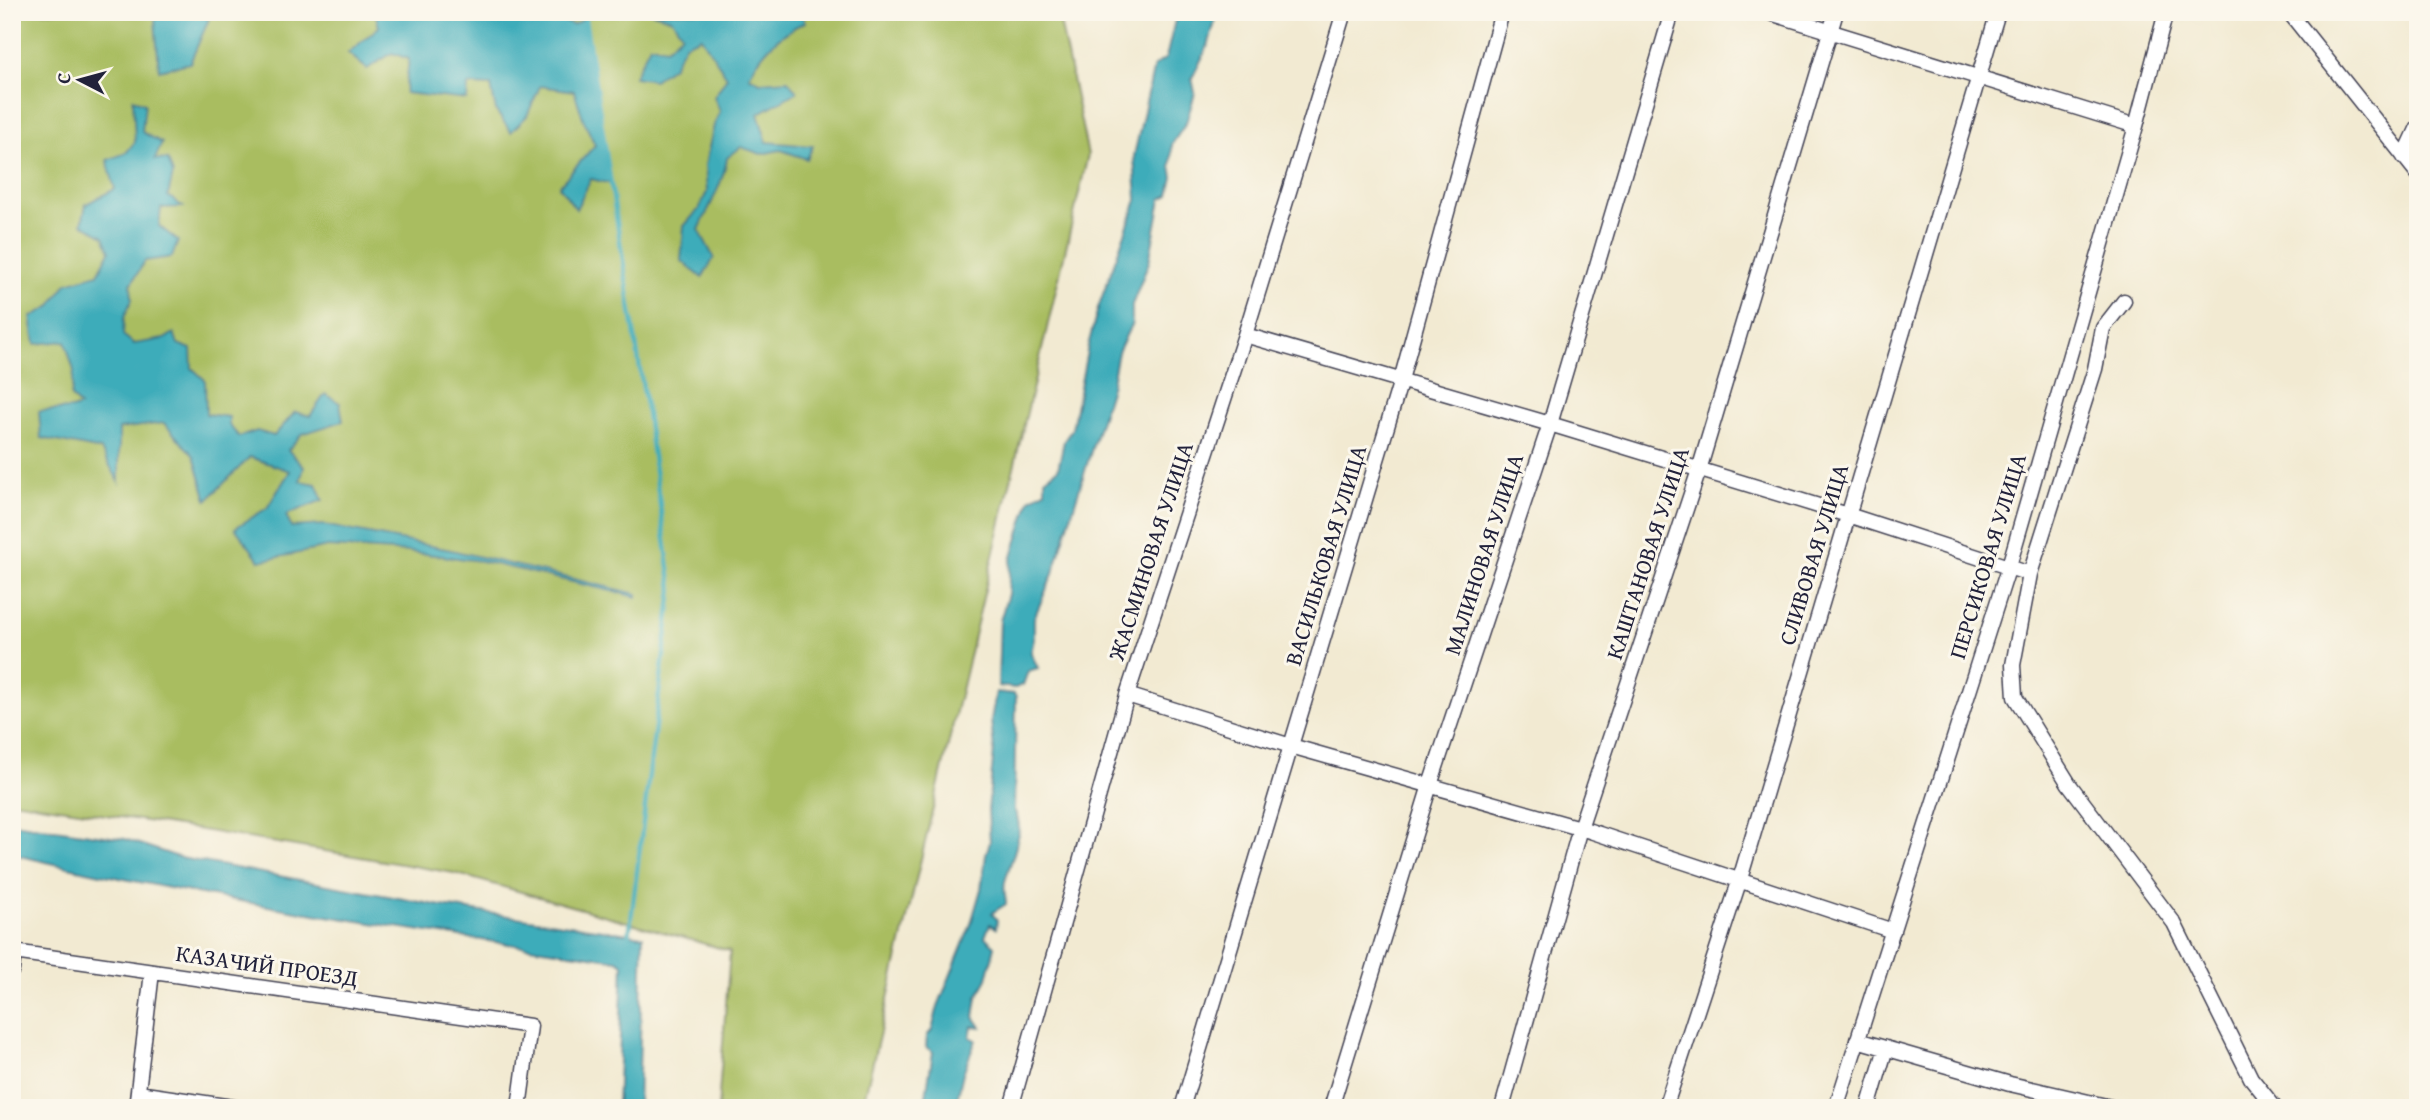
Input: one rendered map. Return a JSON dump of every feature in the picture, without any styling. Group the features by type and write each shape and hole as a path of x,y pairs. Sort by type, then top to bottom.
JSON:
{"street":[{"name":"ЖАСМИНОВАЯ УЛИЦА","path":"1011,1108 1127,695 1245,335 1344,12"},
{"name":"ВАСИЛЬКОВАЯ УЛИЦА","path":"1182,1108 1401,380 1502,12"},
{"name":"МАЛИНОВАЯ УЛИЦА","path":"1331,1108 1430,785 1550,424 1672,12"},
{"path":"1767,12 2136,126"},
{"name":"КАШТАНОВАЯ УЛИЦА","path":"1502,1108 1580,828 1699,470 1836,12"},
{"name":"СЛИВОВАЯ УЛИЦА","path":"1665,1108 1740,879 1998,12"},
{"name":"ПЕРСИКОВАЯ УЛИЦА","path":"1836,1108 2009,566 2136,126 2166,12"},
{"path":"2289,12 2418,174"},
{"path":"2404,157 2418,127"},
{"path":"2124,301 2103,328 2095,369 2030,575 2013,665 2015,697 2069,785 2174,923 2251,1078 2275,1108"},
{"path":"1245,335 1848,515 2030,575"},
{"path":"1127,695 1291,746 1580,828 1893,931"},
{"name":"КАЗАЧИЙ ПРОЕЗД","path":"12,970 14,952 530,1026 519,1108"},
{"path":"152,972 137,1101 239,1108"},
{"path":"1857,1040 2089,1105 2115,1108"},
{"path":"1868,1108 1886,1048"}],"green space":[{"path":"12,12 1058,12 1088,155 862,1108 718,1108 730,951 454,873 12,801"}],"water":[{"path":"162,12 202,12 209,19 190,63 159,70 155,20"},
{"path":"375,12 482,12 486,15 491,12 559,12 557,19 573,25 585,18 611,184 591,179 576,209 559,186 595,145 574,91 540,86 527,116 511,132 496,111 491,86 468,85 467,100 405,93 409,59 392,53 367,69 348,53 379,27"},
{"path":"650,12 780,12 783,16 801,12 805,22 772,44 749,76 760,82 788,80 797,92 758,114 767,142 813,146 807,159 781,150 761,154 741,147 727,158 719,186 699,230 714,258 702,278 681,260 684,226 699,209 707,192 705,165 720,111 714,97 727,77 701,37 685,44 673,66 654,80 634,77 650,45 667,48 682,34 672,19"},
{"path":"1177,12 1218,12 1208,46 1192,78 1195,93 1186,123 1172,144 1173,177 1169,195 1161,199 1149,262 1132,305 1132,323 1118,352 1111,387 1053,574 1034,618 1031,653 1038,668 1028,671 1023,685 1015,688 998,686 1000,621 1008,594 1010,563 1030,499 1045,491 1045,479 1058,469 1064,441 1072,429 1098,308 1137,200 1134,156 1154,66 1166,58"},
{"path":"133,99 145,103 142,132 162,143 155,159 168,160 173,174 168,196 183,207 161,208 159,226 178,241 172,257 145,261 131,284 132,299 124,318 123,335 134,344 164,339 174,333 178,344 191,349 192,368 205,380 206,414 229,417 229,425 239,437 257,431 274,436 295,412 310,416 325,394 340,403 343,421 302,434 288,450 304,467 300,481 316,484 323,500 286,515 291,527 323,525 451,550 637,594 637,597 481,561 410,552 328,547 260,561 235,528 267,508 290,471 250,457 207,500 194,456 164,423 119,429 119,482 101,450 41,438 39,411 80,406 71,397 74,371 65,341 35,344 31,317 50,307 67,283 98,274 110,251 104,236 82,224 86,204 115,189 107,160 126,153 135,142"},
{"path":"996,692 1014,694 1016,697 1014,810 1018,818 1018,836 1004,885 1006,904 992,913 997,920 996,928 990,924 985,937 995,946 987,979 977,997 974,1017 981,1027 972,1026 970,1037 976,1040 963,1073 955,1108 924,1108 933,1052 926,1047 927,1036 932,1030 938,1006 970,927 990,842 988,810 994,750 991,720"},
{"path":"12,823 125,839 181,858 442,906 643,936 638,1108 617,1108 623,964 617,960 313,914 87,871 12,854"}],"waterway":[{"path":"584,12 672,589 629,936"}]}
